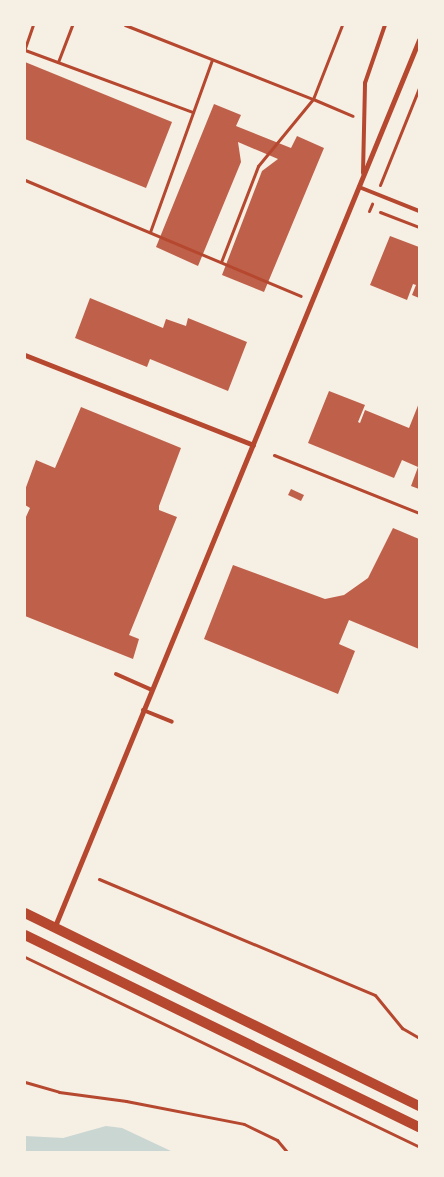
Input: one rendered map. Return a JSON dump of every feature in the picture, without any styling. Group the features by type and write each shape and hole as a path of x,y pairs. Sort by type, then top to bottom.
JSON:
{"main road":[{"path":"25,913 55,926 419,1106"},
{"path":"25,936 419,1127"}],"street":[{"path":"55,926 314,301 419,40"},
{"path":"25,355 253,445"}],"lane":[{"path":"363,178 365,83 385,25"},
{"path":"359,187 419,211"},
{"path":"116,674 152,690"},
{"path":"143,710 172,722"}],"path":[{"path":"33,25 25,49 193,112"},
{"path":"58,62 72,25"},
{"path":"125,25 363,120"},
{"path":"221,262 258,166 312,99 342,25"},
{"path":"150,232 212,60"},
{"path":"369,211 419,88"},
{"path":"25,180 314,301"},
{"path":"380,212 419,228"},
{"path":"274,455 419,513"},
{"path":"99,879 375,995 402,1028 419,1038"},
{"path":"25,957 419,1146"},
{"path":"25,1082 59,1092 126,1101 244,1124 277,1140 287,1152"}],"shaded area":[{"path":"106,1126 122,1128 173,1152 25,1152 25,1136 63,1138"}],"building":[{"path":"25,62 172,122 146,188 25,139"},
{"path":"214,104 241,115 236,126 291,148 297,136 324,148 264,292 222,275 262,171 278,159 238,142 241,162 198,266 156,247"},
{"path":"390,236 419,247 419,298 412,295 416,285 413,284 407,300 370,285"},
{"path":"90,298 163,328 166,319 186,326 188,318 247,342 228,391 150,359 147,367 75,338"},
{"path":"329,391 365,405 358,422 360,423 365,410 409,428 419,403 419,489 411,486 418,467 402,460 394,478 308,443"},
{"path":"81,407 181,448 159,506 159,510 177,517 129,635 139,639 133,659 25,616 25,519 30,508 25,505 25,490 36,460 55,468"},
{"path":"291,489 304,495 301,501 288,495"},
{"path":"393,528 419,539 419,649 349,620 339,644 355,651 338,694 204,639 233,565 325,599 344,595 368,578"}]}
